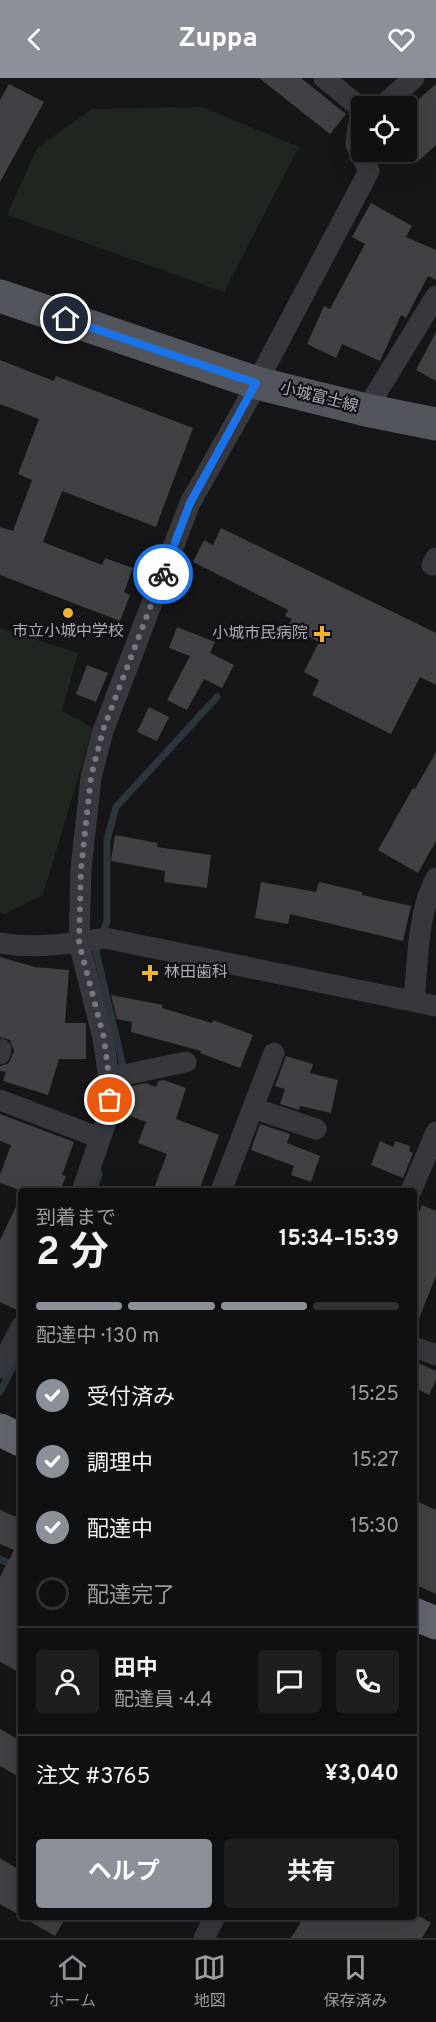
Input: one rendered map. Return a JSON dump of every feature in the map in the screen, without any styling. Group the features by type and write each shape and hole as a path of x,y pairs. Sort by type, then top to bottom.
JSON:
{"highway":[{"path":"0,1430 18,1439"},
{"path":"417,1615 436,1623"}],"main road":[{"name":"小城富士線","path":"0,296 256,383 366,410 436,424"}],"street":[{"path":"324,78 351,100"},
{"path":"393,96 414,78"},
{"path":"83,1188 119,1076 104,1038 81,869 91,777 103,730 190,503 369,171 364,162"},
{"path":"366,410 436,297"},
{"path":"414,1001 423,918 429,892 436,878"},
{"path":"0,943 21,946 92,940 436,1006"},
{"path":"222,1188 274,1053"},
{"path":"119,1076 186,1062"},
{"path":"0,1100 100,1138"},
{"path":"253,1108 316,1130"},
{"path":"412,1188 436,1132"},
{"path":"0,1368 18,1333"},
{"path":"417,1348 436,1355"},
{"path":"204,1938 213,1920"}],"shaded area":[{"path":"202,107 299,147 224,292 7,215 37,148 92,109"},
{"path":"0,628 78,653 62,711 93,728 43,895 5,914 0,912"}],"building":[{"path":"259,78 301,78 346,114 330,134"},
{"path":"9,84 44,102 0,182 0,100"},
{"path":"436,84 436,145 416,163 417,162 417,100"},
{"path":"371,203 412,226 406,237 436,250 436,280 428,276 406,318 401,315 380,361 342,344 336,358 307,344 324,306 330,309 365,244 352,237"},
{"path":"436,332 436,381 416,370"},
{"path":"0,360 54,381 56,376 193,428 156,527 62,491 43,542 102,565 105,558 133,568 124,592 130,595 120,621 0,575 0,527 13,531 32,480 18,474 39,419 0,404"},
{"path":"221,528 436,633 436,685 420,677 391,734 312,695 319,680 304,672 319,642 288,626 292,619 285,616 288,610 193,562 204,540 213,545"},
{"path":"177,627 215,642 210,653 234,665 222,688 204,679 187,710 167,700 190,656 169,648"},
{"path":"87,665 108,673 96,702 76,694"},
{"path":"149,707 169,717 157,741 137,732"},
{"path":"436,752 436,841 418,873 378,850"},
{"path":"115,835 158,843 157,847 211,855 207,888 164,882 165,871 111,861"},
{"path":"261,882 316,892 319,882 411,906 403,941 290,914 288,924 255,918"},
{"path":"0,957 35,967 69,970 65,1023 86,1023 86,1059 59,1059 48,1095 3,1081 6,1072 0,1071 0,1066 9,1063 14,1051 10,1040 0,1037"},
{"path":"111,995 163,1005 162,1008 212,1023 213,1020 253,1035 240,1068 200,1053 201,1051 131,1032 132,1022 117,1019"},
{"path":"286,1056 313,1064 310,1073 338,1080 331,1113 300,1106 299,1110 280,1104 285,1089 275,1086"},
{"path":"164,1080 186,1088 176,1119 219,1135 200,1188 154,1188 167,1154 138,1143 146,1122 122,1113 131,1086 146,1083 156,1087 158,1081"},
{"path":"0,1114 74,1142 62,1175 66,1176 61,1188 18,1189 0,1183 0,1175 11,1145 0,1141"},
{"path":"260,1124 290,1134 287,1143 320,1156 311,1182 291,1175 294,1166 251,1150"},
{"path":"380,1141 393,1147 395,1141 410,1146 409,1151 413,1153 403,1178 371,1165"},
{"path":"18,1202 18,1311 0,1302 0,1240"},
{"path":"422,1205 436,1211 436,1276 417,1323 417,1217"},
{"path":"417,1362 436,1371 436,1380 429,1395 417,1389"},
{"path":"417,1501 436,1510 436,1594 417,1585"},
{"path":"0,1510 18,1518 18,1671 0,1662 0,1577 14,1550 0,1544"},
{"path":"0,1729 18,1739 18,1776 0,1766"},
{"path":"0,1858 18,1869 18,1914 0,1904"},
{"path":"417,1917 421,1917 431,1923 422,1938 291,1938 302,1920 417,1920"},
{"path":"27,1920 64,1920 55,1936"}],"waterway":[{"path":"120,1102 122,1062 96,951 107,921 107,840 116,807 217,697"},
{"path":"95,1188 99,1173"},
{"path":"0,1392 18,1357"},
{"path":"0,1559 18,1568"}],"way so far":[{"path":"110,1100 104,1038 79,943 81,869 91,777 103,730 163,574"}],"place":[{"name":"市立小城中学校","path":"68,613"},
{"name":"小城市民病院","path":"322,634"},
{"name":"林田歯科","path":"150,973"}],"route":[{"path":"66,319 256,383 190,503 163,574"}]}
